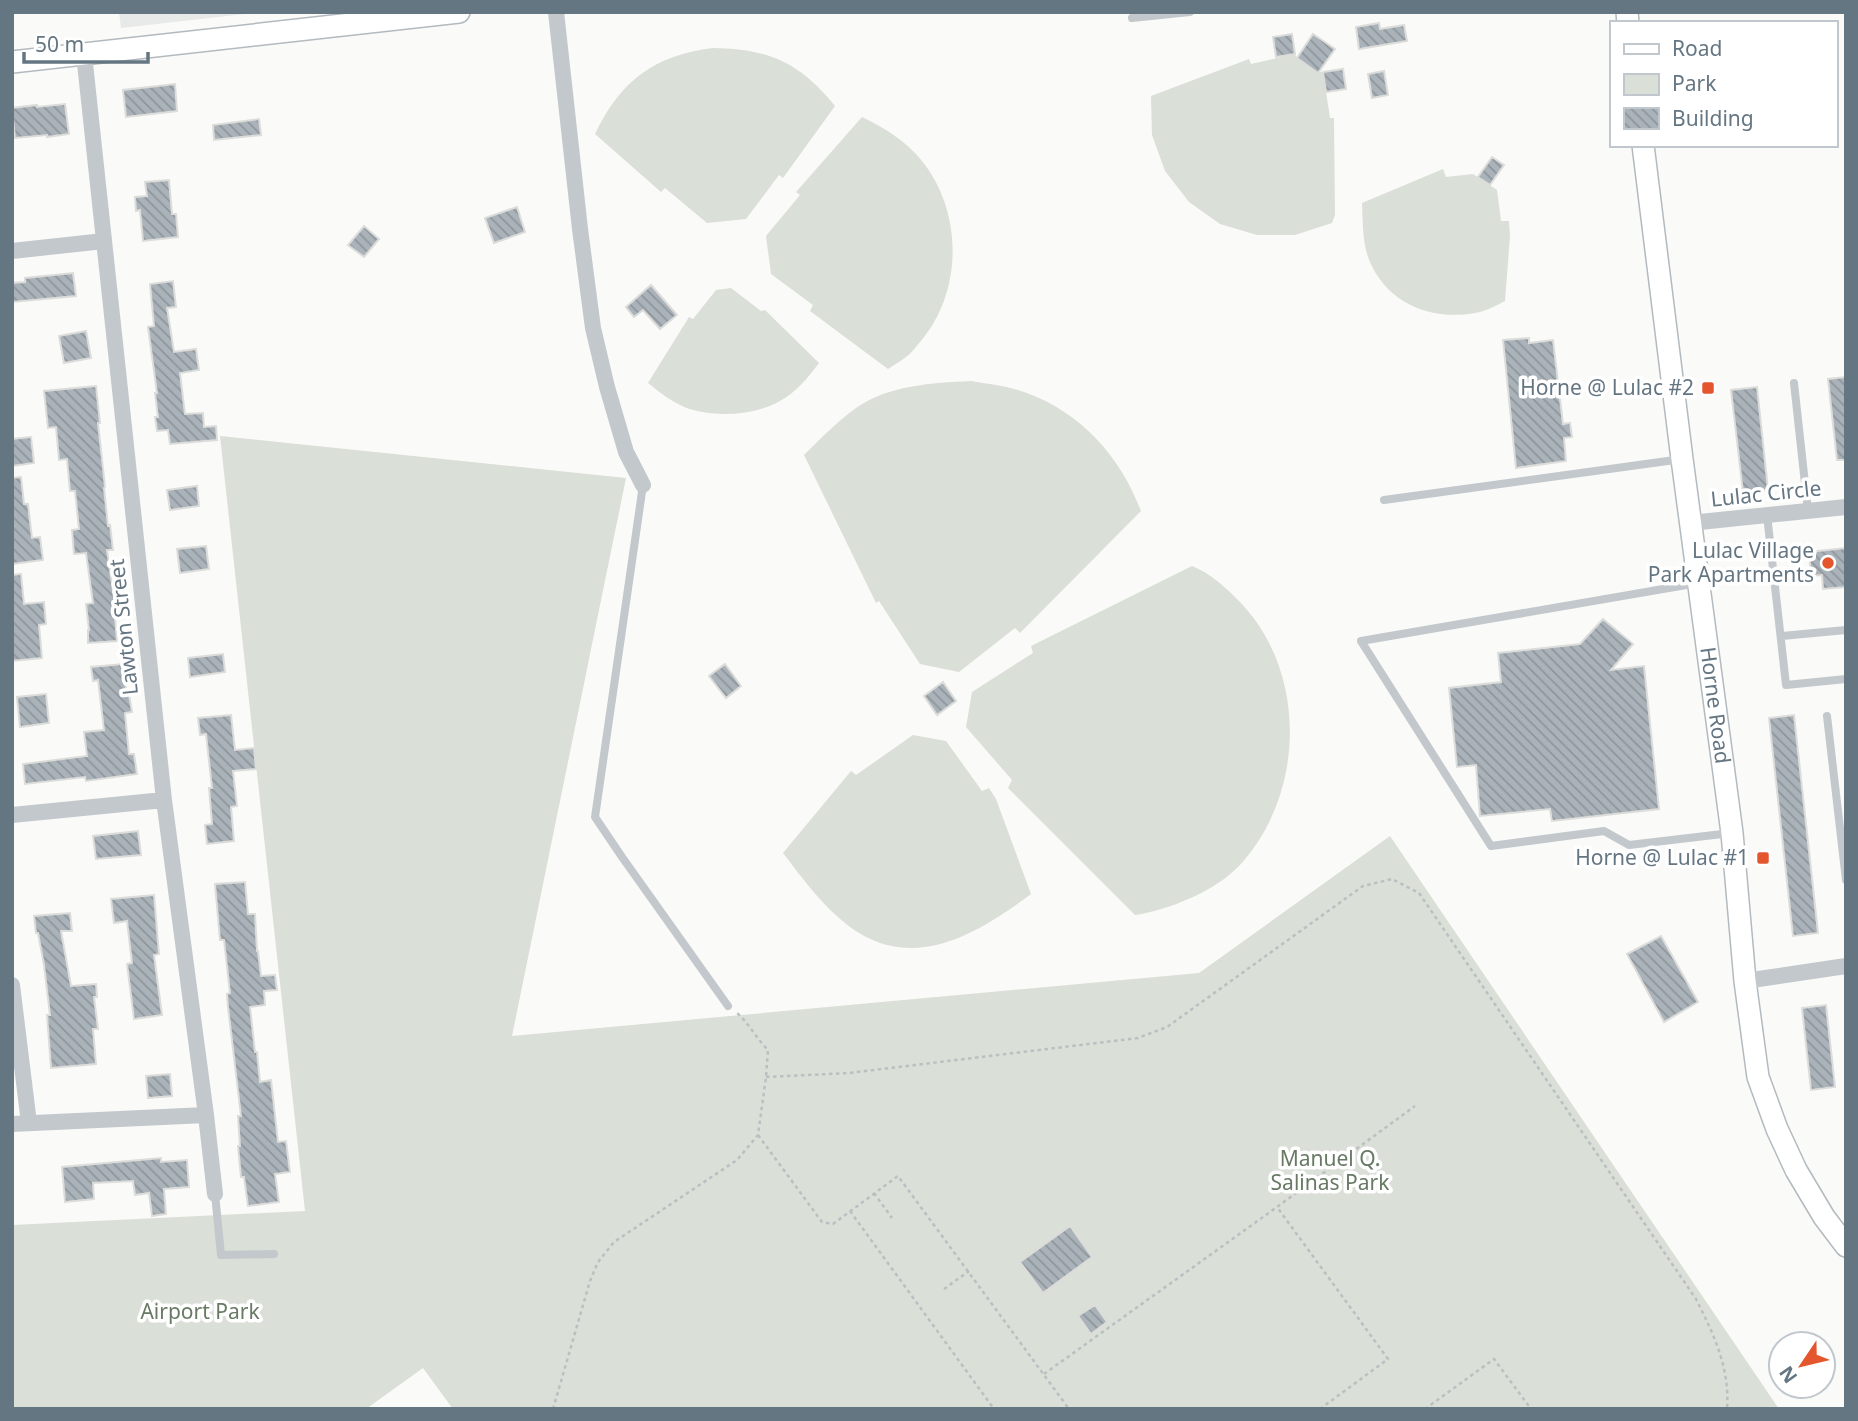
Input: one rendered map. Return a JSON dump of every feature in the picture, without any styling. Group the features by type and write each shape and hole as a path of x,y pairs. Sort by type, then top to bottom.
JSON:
{"main road":[{"path":"12,62 445,13"},
{"name":"Horne Road","path":"1643,147 1732,833 1745,981 1758,1077 1796,1170 1824,1217 1846,1246"}],"street":[{"path":"556,12 593,328 626,452 643,485"},
{"name":"Lawton Street","path":"84,54 164,800 215,1194"},
{"path":"12,251 104,241"},
{"name":"Lulac Circle","path":"1690,523 1846,507"},
{"path":"12,815 164,800"},
{"path":"1745,981 1846,966"},
{"path":"12,985 20,1124 206,1115"}],"lane":[{"path":"1132,18 1191,12"},
{"path":"1794,383 1808,511"},
{"path":"1384,500 1682,459"},
{"path":"643,485 595,817 728,1006"},
{"path":"1767,515 1786,685 1846,679"},
{"path":"1698,583 1361,642 1491,846 1604,831 1629,845 1732,833"},
{"path":"1782,636 1846,630"},
{"path":"1827,716 1846,880"},
{"path":"215,1194 221,1255 274,1254"}],"path":[{"path":"766,1077 849,1073 1138,1038 1167,1027 1363,886 1392,879 1419,893 1696,1299 1716,1339 1729,1389 1727,1409"},
{"path":"553,1409 598,1262 614,1242 737,1160 758,1135 768,1050 743,1018 728,1006"},
{"path":"1044,1374 1415,1107"},
{"path":"758,1135 822,1222 833,1224 898,1176 1069,1409"},
{"path":"874,1193 892,1218"},
{"path":"1276,1207 1388,1359 1320,1409"},
{"path":"850,1211 994,1409"},
{"path":"944,1289 969,1271"},
{"path":"1425,1409 1494,1359 1531,1409"}],"shaded area":[{"path":"119,12 263,12 121,28"}],"green space":[{"path":"713,48 751,51 782,61 809,79 835,106 783,178 779,175 746,219 707,223 665,188 661,192 595,134 616,99 642,74 674,57"},
{"path":"1295,54 1318,72 1323,72 1330,118 1334,118 1335,215 1332,223 1295,235 1257,235 1220,224 1189,202 1165,171 1152,135 1151,96 1249,59 1251,64"},
{"path":"862,117 895,136 922,161 935,181 951,227 951,276 945,299 935,321 921,341 908,355 888,369 810,311 813,305 771,274 766,236 800,195 796,192"},
{"path":"1443,169 1446,177 1473,174 1497,190 1501,221 1509,221 1505,301 1480,312 1446,315 1415,307 1401,300 1378,277 1366,248 1362,203"},
{"path":"731,288 761,311 765,310 819,363 791,393 769,406 733,414 695,411 665,396 648,383 689,317 693,319 716,290"},
{"path":"971,381 1024,392 1063,411 1081,424 1110,454 1141,511 1020,633 1015,628 959,672 920,664 879,601 876,603 804,455 856,408 882,394 911,387"},
{"name":"Manuel Q. Salinas Park","path":"220,436 626,478 512,1036 1199,973 1390,836 1767,1391 1767,1400 1773,1400 1779,1409 453,1409 423,1368 366,1409 14,1409 12,1225 305,1211"},
{"path":"1192,566 1217,580 1238,600 1261,629 1277,661 1287,696 1290,732 1287,769 1277,804 1261,837 1239,866 1217,884 1191,898 1162,909 1135,915 1008,788 1012,780 966,727 972,692 1033,653 1031,646"},
{"path":"913,735 946,741 982,791 989,788 996,799 1031,894 985,925 962,936 938,945 913,948 889,945 864,936 839,918 783,853 851,771 856,775"}],"building":[{"path":"1379,23 1380,29 1404,25 1407,41 1359,49 1356,27"},
{"path":"1292,34 1295,54 1276,57 1273,37"},
{"path":"1313,34 1335,49 1318,73 1297,58"},
{"path":"1343,69 1346,89 1326,92 1323,72"},
{"path":"1384,71 1388,95 1372,98 1368,74"},
{"path":"175,84 177,111 126,117 123,90"},
{"path":"65,104 69,134 15,138 12,108"},
{"path":"259,119 261,135 214,140 213,125"},
{"path":"1492,157 1504,165 1490,185 1478,177"},
{"path":"169,180 172,214 176,214 178,237 143,241 140,210 136,211 135,197 147,196 145,182"},
{"path":"517,207 525,232 494,243 485,218"},
{"path":"364,226 379,239 364,257 348,245"},
{"path":"73,273 76,296 12,302 12,283 25,282 25,278"},
{"path":"173,281 176,307 167,308 174,352 196,349 199,370 180,373 185,414 203,413 204,427 216,426 217,440 170,444 168,430 157,431 157,393 148,327 154,326 150,284"},
{"path":"651,285 677,315 660,329 643,310 634,317 626,307"},
{"path":"86,331 91,358 64,363 59,336"},
{"path":"1529,338 1529,343 1553,340 1563,424 1570,423 1572,437 1564,438 1566,461 1516,468 1503,340"},
{"path":"1846,377 1846,460 1837,460 1828,379"},
{"path":"96,386 104,488 113,550 107,550 117,618 117,641 88,643 86,604 93,603 86,553 74,554 72,530 79,529 75,491 70,491 67,459 59,460 56,427 48,428 44,391"},
{"path":"1757,387 1768,490 1743,492 1731,390"},
{"path":"31,437 34,463 12,466 12,439"},
{"path":"21,477 32,538 40,537 43,560 12,564 12,478"},
{"path":"197,486 199,506 170,510 167,490"},
{"path":"206,546 209,569 180,573 177,549"},
{"name":"Lulac Village Park Apartments","path":"1846,548 1846,587 1823,589 1822,575 1811,576 1809,552"},
{"path":"21,574 24,604 44,602 46,624 39,625 42,658 12,661 12,575"},
{"path":"1603,619 1633,644 1611,670 1644,666 1659,809 1552,821 1550,809 1480,816 1476,765 1457,767 1449,688 1501,682 1498,653 1580,644"},
{"path":"223,654 225,672 190,677 188,658"},
{"path":"123,664 132,712 125,713 129,754 134,754 137,774 86,781 85,777 25,784 23,764 87,756 84,732 104,730 98,680 93,681 91,667"},
{"path":"725,664 741,686 726,698 709,676"},
{"path":"943,682 956,701 937,715 924,696"},
{"path":"46,694 49,723 20,727 17,697"},
{"path":"231,715 235,750 254,748 256,769 233,771 237,806 231,807 234,841 207,844 205,825 212,824 209,788 212,788 206,734 200,735 198,718"},
{"path":"1794,715 1818,933 1793,936 1769,718"},
{"path":"138,831 141,855 96,859 93,836"},
{"path":"245,882 248,914 255,914 261,976 275,975 277,990 264,991 265,1005 250,1007 255,1052 260,1082 271,1080 278,1142 286,1141 290,1172 275,1174 279,1202 248,1206 244,1177 241,1177 238,1116 241,1116 228,1007 227,994 230,993 224,940 220,940 215,884"},
{"path":"154,895 159,954 154,955 162,1015 134,1019 127,964 132,963 127,921 114,923 111,899"},
{"path":"70,913 72,931 61,931 71,986 96,984 97,997 94,997 98,1029 93,1029 96,1064 51,1068 47,1015 50,1015 34,916"},
{"path":"1661,936 1698,1002 1664,1022 1627,954"},
{"path":"1826,1005 1835,1087 1811,1090 1802,1008"},
{"path":"170,1074 172,1096 148,1098 146,1076"},
{"path":"161,1158 161,1162 187,1160 189,1187 164,1189 166,1214 152,1216 149,1193 135,1195 133,1181 93,1183 94,1199 65,1202 62,1167"},
{"path":"1070,1226 1092,1257 1043,1293 1020,1262"},
{"path":"1095,1305 1107,1322 1091,1334 1078,1316"}],"place":[{"name":"Horne @ Lulac #2","path":"1708,388"},
{"name":"Lulac Village Park Apartments","path":"1828,563"},
{"name":"Horne @ Lulac #1","path":"1763,858"}],"park label":[{"name":"Airport Park","path":"200,1312"}]}
